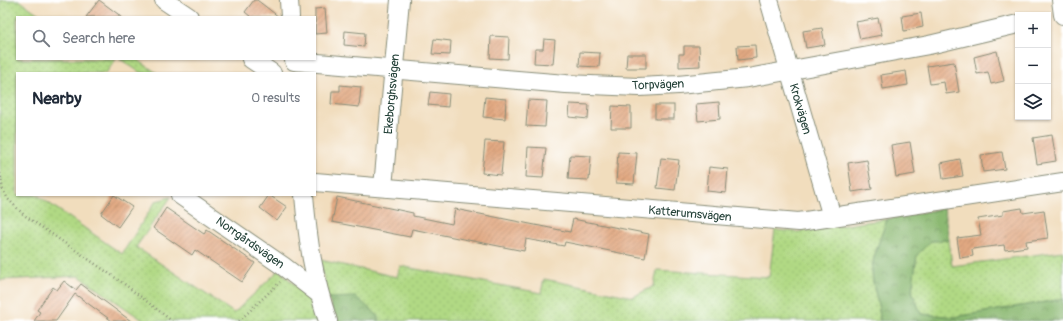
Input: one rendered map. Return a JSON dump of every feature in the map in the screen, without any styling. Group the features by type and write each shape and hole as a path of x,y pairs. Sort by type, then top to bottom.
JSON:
{"street":[{"path":"164,0 188,16"},
{"path":"289,0 290,16"},
{"name":"Ekeborghsvägen","path":"383,187 400,0"},
{"name":"Krokvägen","path":"769,0 832,217"},
{"path":"1051,16 1063,14 1061,0"},
{"name":"Torpvägen","path":"294,64 394,69 566,84 639,87 711,83 789,71 929,46 1015,25"},
{"path":"252,60 270,72"},
{"name":"Katterumsvägen","path":"316,182 800,222 1063,182"},
{"name":"Norrgårdsvägen","path":"181,196 291,272 318,293"},
{"path":"304,196 310,258 318,293 328,321"}],"path":[{"path":"0,173 3,190 8,199 24,215 123,283 172,321"},
{"path":"239,321 291,272"}],"green space":[{"path":"0,0 19,0 42,16 16,16 16,60 115,60 107,72 16,72 16,196 38,196 122,254 156,201 171,197 136,247 234,313 279,270 309,298 317,321 144,321 79,276 0,280"},
{"path":"122,60 138,60 156,72 140,72"},
{"path":"944,208 949,240 931,241 917,255 912,291 921,314 955,317 1063,299 1063,321 880,321 879,308 873,283 872,264 887,219"},
{"path":"887,219 872,264 873,283 879,308 880,321 379,321 377,315 328,298 320,260 397,277 400,266 541,293 544,279 633,297 654,286 657,270 769,277 775,230 798,232"},
{"path":"949,240 952,266 1063,251 1063,299 955,317 921,314 912,291 917,254 931,241"},
{"path":"356,297 377,315 379,321 336,321 328,298"}],"building":[{"path":"99,0 121,16 87,16"},
{"path":"254,0 257,0 278,16 250,16 245,12"},
{"path":"325,8 327,33 316,34 315,9"},
{"path":"921,13 923,27 904,31 902,16"},
{"path":"878,18 882,35 860,39 856,22"},
{"path":"822,28 825,45 806,48 803,31"},
{"path":"345,31 365,33 364,47 344,45"},
{"path":"491,36 509,37 508,59 490,58"},
{"path":"434,39 451,41 450,55 432,54"},
{"path":"544,39 555,40 553,64 534,63 535,49 543,49"},
{"path":"755,45 756,58 738,60 737,46"},
{"path":"684,46 699,46 700,66 679,67 679,54 684,54"},
{"path":"997,51 1004,81 991,84 988,72 977,74 974,57"},
{"path":"580,52 600,53 599,67 579,66"},
{"path":"627,54 646,54 646,68 626,68"},
{"path":"954,62 959,92 946,94 944,82 930,84 927,66"},
{"path":"906,71 908,85 883,89 881,75"},
{"path":"340,85 361,87 359,107 331,104 332,91 340,91"},
{"path":"430,92 449,94 448,107 428,105"},
{"path":"485,97 506,99 505,119 483,117"},
{"path":"528,100 547,101 545,127 526,126"},
{"path":"719,102 720,119 698,121 696,104"},
{"path":"570,104 589,105 588,119 569,117"},
{"path":"655,105 674,105 674,119 655,119"},
{"path":"612,106 631,107 631,128 611,128"},
{"path":"1052,135 1056,161 1037,164 1033,138"},
{"path":"485,141 504,142 501,175 482,173"},
{"path":"910,142 915,174 896,177 891,145"},
{"path":"528,147 546,148 543,178 526,177"},
{"path":"618,152 637,153 634,184 616,183"},
{"path":"1002,152 1005,169 983,172 981,155"},
{"path":"570,155 591,156 589,180 568,179"},
{"path":"661,158 679,160 675,190 657,188"},
{"path":"960,159 963,176 943,179 941,163"},
{"path":"867,160 872,189 852,192 848,163"},
{"path":"709,167 728,169 726,193 707,191"},
{"path":"113,196 132,207 118,227 101,214"},
{"path":"268,196 287,207 277,221 260,208"},
{"path":"337,197 413,213 413,216 452,224 455,209 570,232 573,219 649,234 645,258 565,242 564,246 526,239 524,251 412,229 410,237 332,222"},
{"path":"166,208 204,234 207,230 255,263 242,282 195,250 192,255 153,228"},
{"path":"1022,208 1023,213 1044,210 1048,238 1026,241 1027,247 1005,250 1004,245 972,249 973,256 960,258 957,238 981,235 978,219 1003,215 1003,211"},
{"path":"64,281 76,290 81,284 131,321 112,321 75,294 56,321 34,321 40,312 37,310 53,287 57,290"}]}
